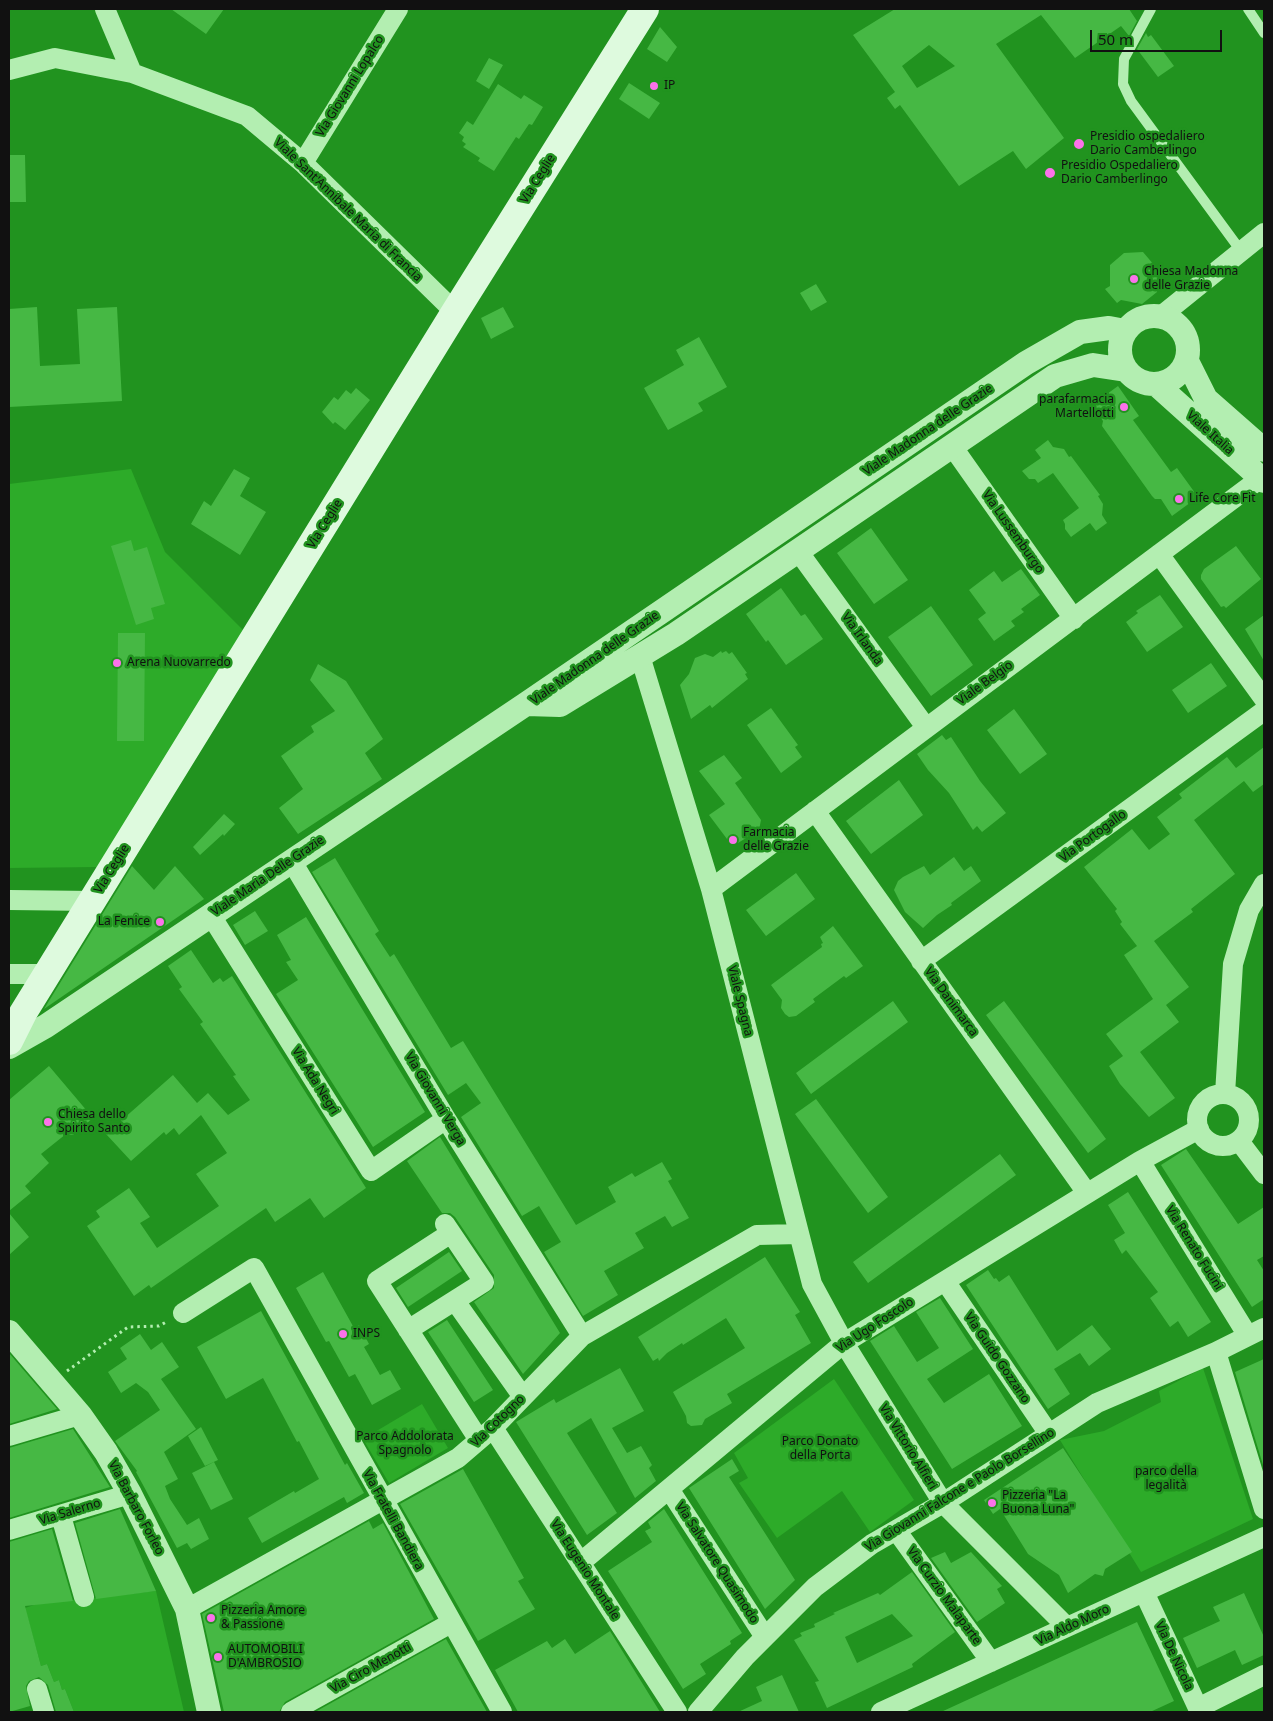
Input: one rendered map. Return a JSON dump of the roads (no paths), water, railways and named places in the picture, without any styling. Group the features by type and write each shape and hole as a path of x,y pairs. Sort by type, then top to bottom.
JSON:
{"main road":[{"name":"Via Ceglie","path":"9,1041 48,974 455,312 645,9"}],"street":[{"path":"106,9 132,73"},
{"name":"Via Giovanni Lopalco","path":"303,163 398,9"},
{"name":"Viale Sant'Annibale Maria di Francia","path":"9,70 55,58 132,73 247,116 303,163 455,312"},
{"path":"1161,316 1264,233"},
{"path":"1149,316 1161,316 1172,321 1181,329 1188,349 1187,361 1179,374 1169,381 1156,384 1144,383 1134,379 1126,370 1120,359 1119,347 1125,331 1134,322 1149,316"},
{"name":"Viale Madonna delle Grazie","path":"526,704 1026,363 1080,332 1109,328 1125,331"},
{"name":"Viale Italia","path":"1187,361 1206,399 1264,450"},
{"name":"Viale Madonna delle Grazie","path":"526,704 560,704 640,656 1055,376 1093,365 1126,370"},
{"name":"Viale Italia","path":"1156,384 1263,479"},
{"name":"Via Lussemburgo","path":"952,446 1074,619"},
{"name":"Viale Belgio","path":"711,888 926,726 1263,479"},
{"name":"Via Irlanda","path":"798,551 926,726"},
{"path":"1160,554 1264,700"},
{"name":"Viale Spagna","path":"640,656 711,888 812,1284 844,1344"},
{"name":"Viale Maria Delle Grazie","path":"9,1047 46,1026 210,914 526,704"},
{"name":"Via Portogallo","path":"921,961 1264,710"},
{"name":"Via Danimarca","path":"815,811 1087,1193"},
{"name":"Via Giovanni Verga","path":"291,860 446,1119 582,1336"},
{"path":"1225,1094 1233,964 1249,910 1264,884"},
{"path":"9,900 93,901"},
{"name":"Via Ada Negri","path":"210,914 371,1170 446,1119"},
{"path":"9,974 48,974"},
{"path":"1220,1093 1225,1094 1234,1095 1245,1104 1249,1117 1247,1131 1239,1141 1226,1146 1212,1144 1202,1135 1196,1122 1199,1109 1207,1098 1220,1093"},
{"name":"Via Ugo Foscolo","path":"580,1563 844,1344 1140,1161 1199,1130"},
{"path":"1239,1141 1264,1174"},
{"name":"Via Renato Fucini","path":"1140,1161 1256,1332"},
{"name":"Via Eugenio Montale","path":"455,1301 484,1282 448,1228 377,1281 408,1330 580,1563 677,1712"},
{"name":"Via Cotogno","path":"187,1609 458,1458 486,1434 582,1336 758,1235 800,1234"},
{"name":"Via Fratelli Bandiera","path":"183,1313 254,1268 502,1712"},
{"name":"Via Guido Gozzano","path":"945,1281 1049,1434"},
{"path":"408,1330 455,1301 523,1397"},
{"name":"Via Barbaro Forleo","path":"9,1332 80,1415 106,1452 130,1494 187,1609 209,1712"},
{"name":"Via Giovanni Falcone e Paolo Borsellino","path":"698,1712 765,1637 815,1587 872,1544 943,1503 1097,1403 1216,1352 1256,1332"},
{"name":"Via Vittorio Alfieri","path":"844,1344 943,1503 1067,1628"},
{"path":"1216,1352 1264,1509"},
{"path":"9,1436 80,1415"},
{"name":"Via Salvatore Quasimodo","path":"669,1489 765,1637"},
{"name":"Via Salerno","path":"9,1530 130,1494"},
{"path":"61,1516 84,1597"},
{"name":"Via Curzio Malaparte","path":"896,1530 991,1662"},
{"name":"Via Aldo Moro","path":"881,1712 1264,1537"},
{"name":"Via De Nicola","path":"1144,1592 1198,1708 1264,1675"},
{"name":"Via Ciro Menotti","path":"292,1712 451,1623"},
{"path":"38,1689 44,1712"}],"lane":[{"path":"1151,9 1124,59 1123,84 1131,100 1241,252"},
{"path":"1248,9 1264,33"}],"place":[{"name":"IP","path":"654,86"},
{"name":"Presidio ospedaliero Dario Camberlingo","path":"1079,144"},
{"name":"Presidio Ospedaliero Dario Camberlingo","path":"1050,173"},
{"name":"Chiesa Madonna delle Grazie","path":"1134,279"},
{"name":"parafarmacia Martellotti","path":"1124,407"},
{"name":"Life Core Fit","path":"1179,499"},
{"name":"Arena Nuovarredo","path":"117,663"},
{"name":"Farmacia delle Grazie","path":"733,840"},
{"name":"La Fenice","path":"160,922"},
{"name":"Chiesa dello Spirito Santo","path":"48,1122"},
{"name":"INPS","path":"343,1334"},
{"name":"Pizzeria \"La Buona Luna\"","path":"992,1503"},
{"name":"Pizzeria Amore & Passione","path":"211,1618"},
{"name":"AUTOMOBILI D'AMBROSIO","path":"218,1657"}],"park label":[{"name":"Parco Addolorata Spagnolo","path":"405,1444"},
{"name":"Parco Donato della Porta","path":"820,1449"},
{"name":"parco della legalità","path":"1166,1479"}]}
